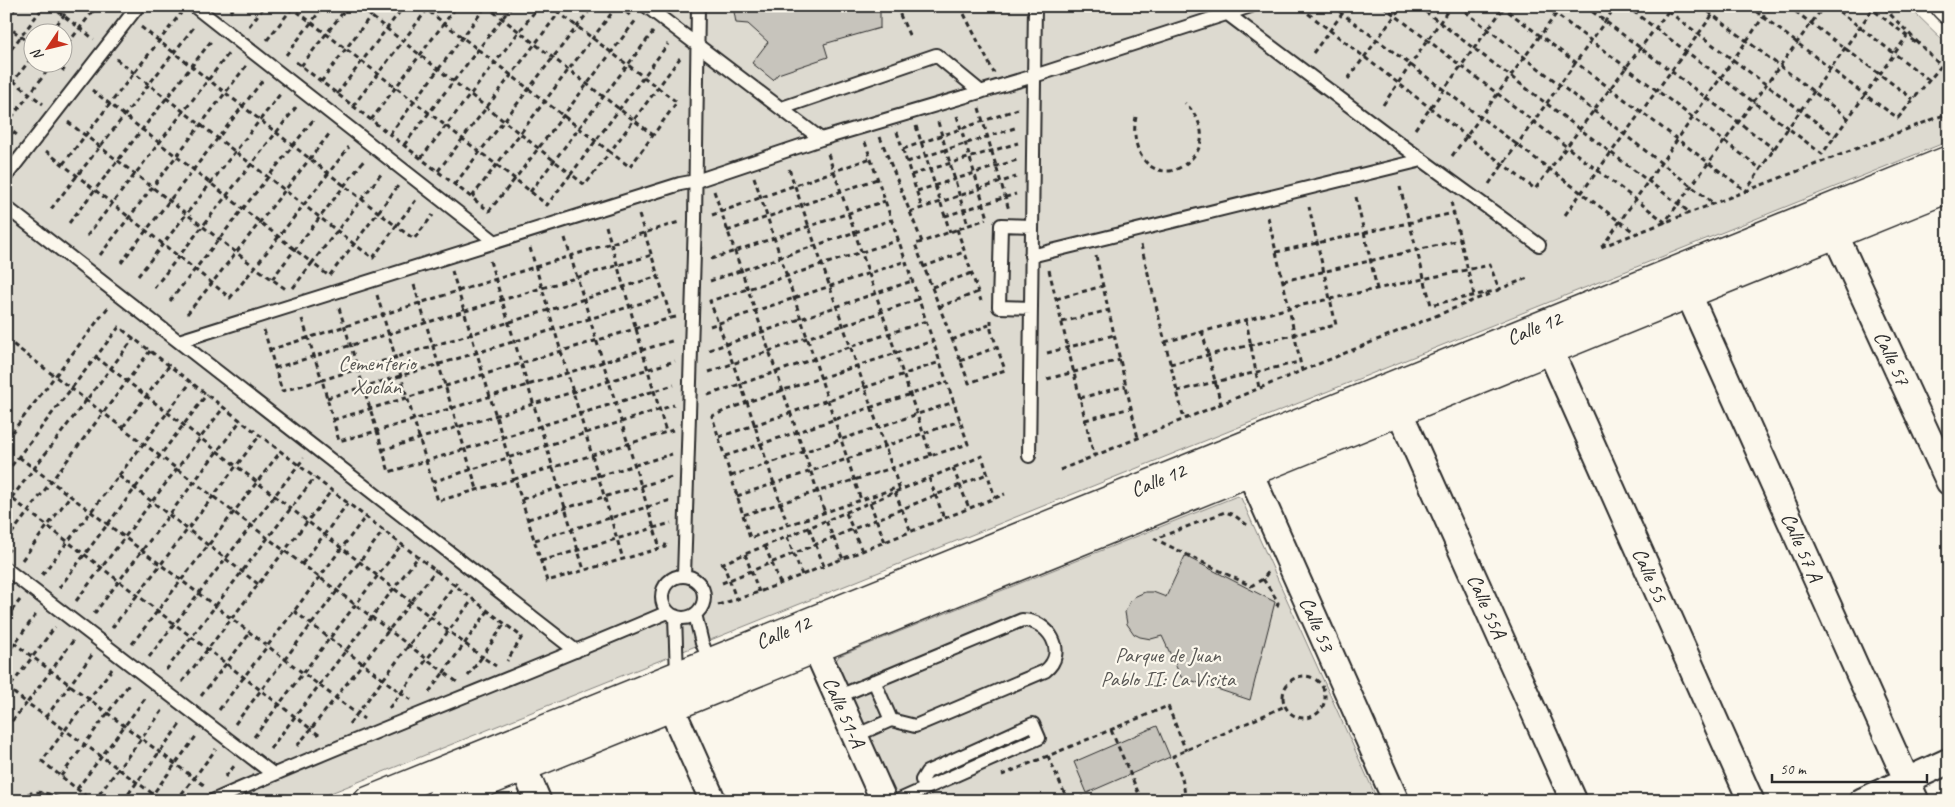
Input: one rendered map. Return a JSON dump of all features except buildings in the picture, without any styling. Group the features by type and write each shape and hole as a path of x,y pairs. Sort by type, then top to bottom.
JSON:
{"street":[{"path":"1945,6 1949,10"},
{"name":"Calle 12","path":"440,801 815,648 1244,460 1591,319 1949,160"},
{"name":"Calle 12","path":"368,801 804,624 1244,460 1400,411 1550,350 1591,319 1688,293 1949,188"},
{"name":"Calle 57","path":"1835,234 1949,482"},
{"name":"Calle 57 A","path":"1688,293 1912,791"},
{"name":"Calle 55","path":"1550,350 1751,801"},
{"name":"Calle 55A","path":"1400,411 1574,801"},
{"name":"Calle 53","path":"1244,460 1396,801"},
{"name":"Calle 51-A","path":"804,624 884,801"},
{"path":"670,707 713,801"},
{"path":"513,742 538,801"},
{"path":"1862,801 1912,791 1949,761"}],"lane":[{"path":"6,176 138,6"},
{"path":"646,6 821,139"},
{"path":"684,576 696,181 698,6"},
{"path":"1029,456 1035,6"},
{"path":"179,341 494,241 680,184 696,181 821,139 1034,76 1222,10 1251,6"},
{"path":"189,8 494,241"},
{"path":"1222,10 1539,245"},
{"path":"782,108 936,55 981,92"},
{"path":"1032,256 1422,160"},
{"path":"6,207 576,651"},
{"path":"1031,308 1000,307 1001,226 1032,226"},
{"path":"6,569 273,774"},
{"path":"212,801 273,774 671,614 682,618 695,614 702,604 703,591 696,580 684,576 677,576 665,585 662,599 671,614 677,675"},
{"path":"695,614 702,643 710,662"},
{"path":"837,697 1022,620 1032,620 1040,624 1053,639 1056,657 1052,665 1045,671 914,726 891,720 855,736"},
{"path":"874,681 891,720"},
{"path":"897,801 1039,738 1033,724 927,772 922,780 926,788"}],"path":[{"path":"6,20 17,6"},
{"path":"6,56 44,6"},
{"path":"51,6 96,41"},
{"path":"59,22 71,6"},
{"path":"72,39 97,6"},
{"path":"223,6 236,17"},
{"path":"230,12 235,6"},
{"path":"249,26 265,6"},
{"path":"280,50 286,55 324,6"},
{"path":"301,66 348,6"},
{"path":"358,6 585,185 682,55 682,65"},
{"path":"321,82 378,6"},
{"path":"337,94 404,6"},
{"path":"422,6 630,167 677,102"},
{"path":"353,106 430,6"},
{"path":"371,120 457,6"},
{"path":"390,134 486,6 653,135"},
{"path":"404,145 512,6"},
{"path":"420,158 539,6"},
{"path":"550,6 657,89 681,105 681,95"},
{"path":"438,171 564,6"},
{"path":"455,184 593,6"},
{"path":"472,198 618,6 642,24"},
{"path":"896,6 910,37"},
{"path":"960,6 994,73"},
{"path":"1332,6 1636,234"},
{"path":"1313,53 1348,6"},
{"path":"1383,6 1664,222"},
{"path":"1348,79 1402,6"},
{"path":"1418,6 1690,213"},
{"path":"1383,105 1450,6"},
{"path":"1458,6 1713,204"},
{"path":"1545,6 1761,169"},
{"path":"1452,156 1562,6"},
{"path":"1585,6 1774,149"},
{"path":"1489,184 1616,6"},
{"path":"1626,6 1822,154 1908,36"},
{"path":"1661,6 1835,136"},
{"path":"1301,8 1535,189 1672,6"},
{"path":"1701,6 1848,118"},
{"path":"1565,216 1719,6"},
{"path":"1749,6 1898,118 1941,66"},
{"path":"1771,6 1601,247 1949,113"},
{"path":"1788,6 1913,99"},
{"path":"1664,222 1824,6"},
{"path":"1832,6 1929,80"},
{"path":"1868,6 1924,48"},
{"path":"1882,6 1949,74"},
{"path":"267,40 292,7 546,205 668,44"},
{"path":"1416,129 1503,7 1746,191"},
{"path":"63,164 159,41 189,8"},
{"path":"1746,191 1800,110 1872,10"},
{"path":"294,61 489,211 636,20"},
{"path":"243,21 255,31"},
{"path":"51,209 198,22"},
{"path":"6,25 21,36"},
{"path":"140,26 414,239 437,210"},
{"path":"530,192 653,32 648,28"},
{"path":"70,223 216,35"},
{"path":"261,36 274,45"},
{"path":"661,38 675,50"},
{"path":"87,236 233,49"},
{"path":"116,59 373,258 420,196"},
{"path":"100,254 249,62"},
{"path":"6,91 22,70"},
{"path":"22,139 6,126 46,72"},
{"path":"67,72 71,75"},
{"path":"6,75 47,107"},
{"path":"121,263 267,76"},
{"path":"138,276 284,89"},
{"path":"92,90 329,276 402,181"},
{"path":"154,288 300,102"},
{"path":"1136,117 1133,128 1134,141 1144,160 1156,169 1174,170 1183,166 1194,157 1202,142 1201,128 1198,120 1185,103"},
{"path":"978,106 1011,216"},
{"path":"903,148 1019,109"},
{"path":"956,113 988,218"},
{"path":"170,301 317,116"},
{"path":"937,119 968,225"},
{"path":"68,122 236,253 290,292 385,168"},
{"path":"916,125 950,232"},
{"path":"907,162 1019,127"},
{"path":"187,314 334,128"},
{"path":"897,131 922,208"},
{"path":"879,137 922,242"},
{"path":"743,515 968,444 865,141"},
{"path":"46,150 230,298 352,142"},
{"path":"911,175 1019,143"},
{"path":"828,153 931,456"},
{"path":"272,279 368,155"},
{"path":"711,216 871,158"},
{"path":"916,191 1020,159"},
{"path":"788,165 844,325 851,347 858,366 878,427 893,468 899,488 750,538 712,416 747,402 820,379 858,366 896,354 933,341"},
{"path":"754,176 861,500"},
{"path":"910,212 1020,176"},
{"path":"728,231 878,179"},
{"path":"1400,187 1431,305 1475,297 1499,290 1528,278"},
{"path":"712,188 825,513"},
{"path":"945,216 1020,193"},
{"path":"1450,196 1475,297"},
{"path":"1356,197 1377,289"},
{"path":"711,258 885,201"},
{"path":"1170,364 1336,325 1310,207"},
{"path":"1276,252 1454,212"},
{"path":"632,218 641,215 671,318"},
{"path":"986,317 1005,370 969,383 915,244 996,215"},
{"path":"1268,217 1302,371"},
{"path":"710,280 892,220"},
{"path":"270,350 679,222"},
{"path":"598,228 615,223"},
{"path":"606,226 666,432"},
{"path":"957,229 984,308"},
{"path":"556,241 573,236"},
{"path":"565,238 660,548"},
{"path":"788,526 747,402 710,301 898,240"},
{"path":"1283,281 1460,240"},
{"path":"1141,245 1184,419"},
{"path":"522,251 539,246"},
{"path":"530,249 623,559"},
{"path":"923,267 964,252"},
{"path":"275,368 652,255"},
{"path":"1096,256 1138,438"},
{"path":"481,264 498,258"},
{"path":"490,261 584,570"},
{"path":"710,326 906,261"},
{"path":"1165,342 1289,308 1490,265 1499,290"},
{"path":"1049,266 1094,456"},
{"path":"445,274 462,269"},
{"path":"452,272 547,581 665,547 668,538"},
{"path":"932,287 972,273"},
{"path":"273,326 263,329 282,391 659,276"},
{"path":"404,286 422,281"},
{"path":"709,350 912,281"},
{"path":"414,284 477,489"},
{"path":"1056,299 1103,286"},
{"path":"386,292 377,295 438,501 674,430"},
{"path":"939,307 978,292"},
{"path":"6,440 118,294"},
{"path":"327,398 665,296"},
{"path":"1060,470 1302,371 1475,297"},
{"path":"709,372 919,299"},
{"path":"329,309 339,306 390,472 675,384"},
{"path":"1062,322 1108,310"},
{"path":"311,315 302,318 339,442 676,340"},
{"path":"333,420 676,317"},
{"path":"991,320 991,330"},
{"path":"1246,320 1260,388"},
{"path":"708,395 926,321"},
{"path":"952,340 989,325"},
{"path":"6,473 119,327 522,637 506,661"},
{"path":"1202,331 1221,404"},
{"path":"1047,353 1114,335"},
{"path":"6,505 134,338"},
{"path":"6,339 462,685"},
{"path":"960,361 997,347"},
{"path":"6,541 150,351"},
{"path":"96,357 448,631 501,669"},
{"path":"1047,379 1120,360"},
{"path":"382,450 675,361"},
{"path":"719,437 940,362"},
{"path":"1177,391 1299,362"},
{"path":"124,427 170,366"},
{"path":"42,575 191,382"},
{"path":"725,456 947,382"},
{"path":"1080,398 1126,386"},
{"path":"59,588 207,394"},
{"path":"731,476 954,402"},
{"path":"432,482 674,405"},
{"path":"76,601 224,407"},
{"path":"1085,420 1131,408"},
{"path":"94,614 241,420"},
{"path":"737,496 960,421"},
{"path":"112,628 260,434"},
{"path":"132,644 281,451"},
{"path":"522,499 673,454"},
{"path":"737,600 722,564 982,456 996,498"},
{"path":"19,457 368,722"},
{"path":"150,657 299,465"},
{"path":"953,468 969,508"},
{"path":"722,583 988,474"},
{"path":"118,476 258,584"},
{"path":"166,670 315,477"},
{"path":"528,519 672,477"},
{"path":"929,478 944,518"},
{"path":"188,686 182,682 332,490"},
{"path":"895,492 911,532"},
{"path":"6,494 325,739"},
{"path":"718,605 780,584 1005,494"},
{"path":"22,560 70,496"},
{"path":"534,540 672,499"},
{"path":"302,564 348,503"},
{"path":"870,503 885,542"},
{"path":"1249,527 1234,515 1225,512 1155,539 1251,586 1263,579 1269,570 1266,563"},
{"path":"846,513 862,551"},
{"path":"219,710 366,516"},
{"path":"826,521 843,559"},
{"path":"541,561 671,522"},
{"path":"810,528 824,566"},
{"path":"236,723 384,530"},
{"path":"787,537 802,575"},
{"path":"254,736 402,544"},
{"path":"765,546 780,584"},
{"path":"6,548 29,565"},
{"path":"745,554 759,592"},
{"path":"270,749 418,557"},
{"path":"35,570 48,579"},
{"path":"296,748 436,570"},
{"path":"1263,579 1277,600 1276,610"},
{"path":"53,584 64,592"},
{"path":"345,729 455,585"},
{"path":"70,597 82,606"},
{"path":"385,713 473,599"},
{"path":"6,618 20,600"},
{"path":"88,610 100,619"},
{"path":"294,611 414,701"},
{"path":"424,699 488,611"},
{"path":"6,654 37,613"},
{"path":"106,624 118,633"},
{"path":"467,678 505,624"},
{"path":"55,626 7,689 102,756 161,801"},
{"path":"200,696 250,632"},
{"path":"6,637 194,778 216,748"},
{"path":"125,638 138,648"},
{"path":"6,728 73,640"},
{"path":"144,653 155,661"},
{"path":"46,717 92,655"},
{"path":"161,666 174,676"},
{"path":"112,669 42,761 77,789 93,801 164,709"},
{"path":"1309,676 1320,684 1324,690 1324,704 1320,710 1309,717 1295,716 1285,706 1283,693 1285,687 1296,678 1309,676"},
{"path":"61,776 130,683"},
{"path":"194,691 207,700"},
{"path":"77,789 147,696"},
{"path":"213,705 224,714"},
{"path":"998,776 1168,706 1186,751"},
{"path":"1185,801 1182,776 1173,756 1285,706"},
{"path":"230,719 242,728"},
{"path":"123,801 182,722"},
{"path":"1111,730 1142,801"},
{"path":"248,732 259,741"},
{"path":"148,801 197,734"},
{"path":"265,745 278,755"},
{"path":"1048,756 1068,801"},
{"path":"11,801 36,791 66,801"},
{"path":"38,801 42,792"},
{"path":"1072,801 1082,796 1083,801"}],"green space":[{"name":"Cementerio Xoclán","path":"6,6 1908,6 1949,46 1949,141 311,801 6,801"},
{"name":"Parque de Juan Pablo II: La Visita","path":"1237,496 1241,498 1378,801 899,801 835,662 839,656"}]}
